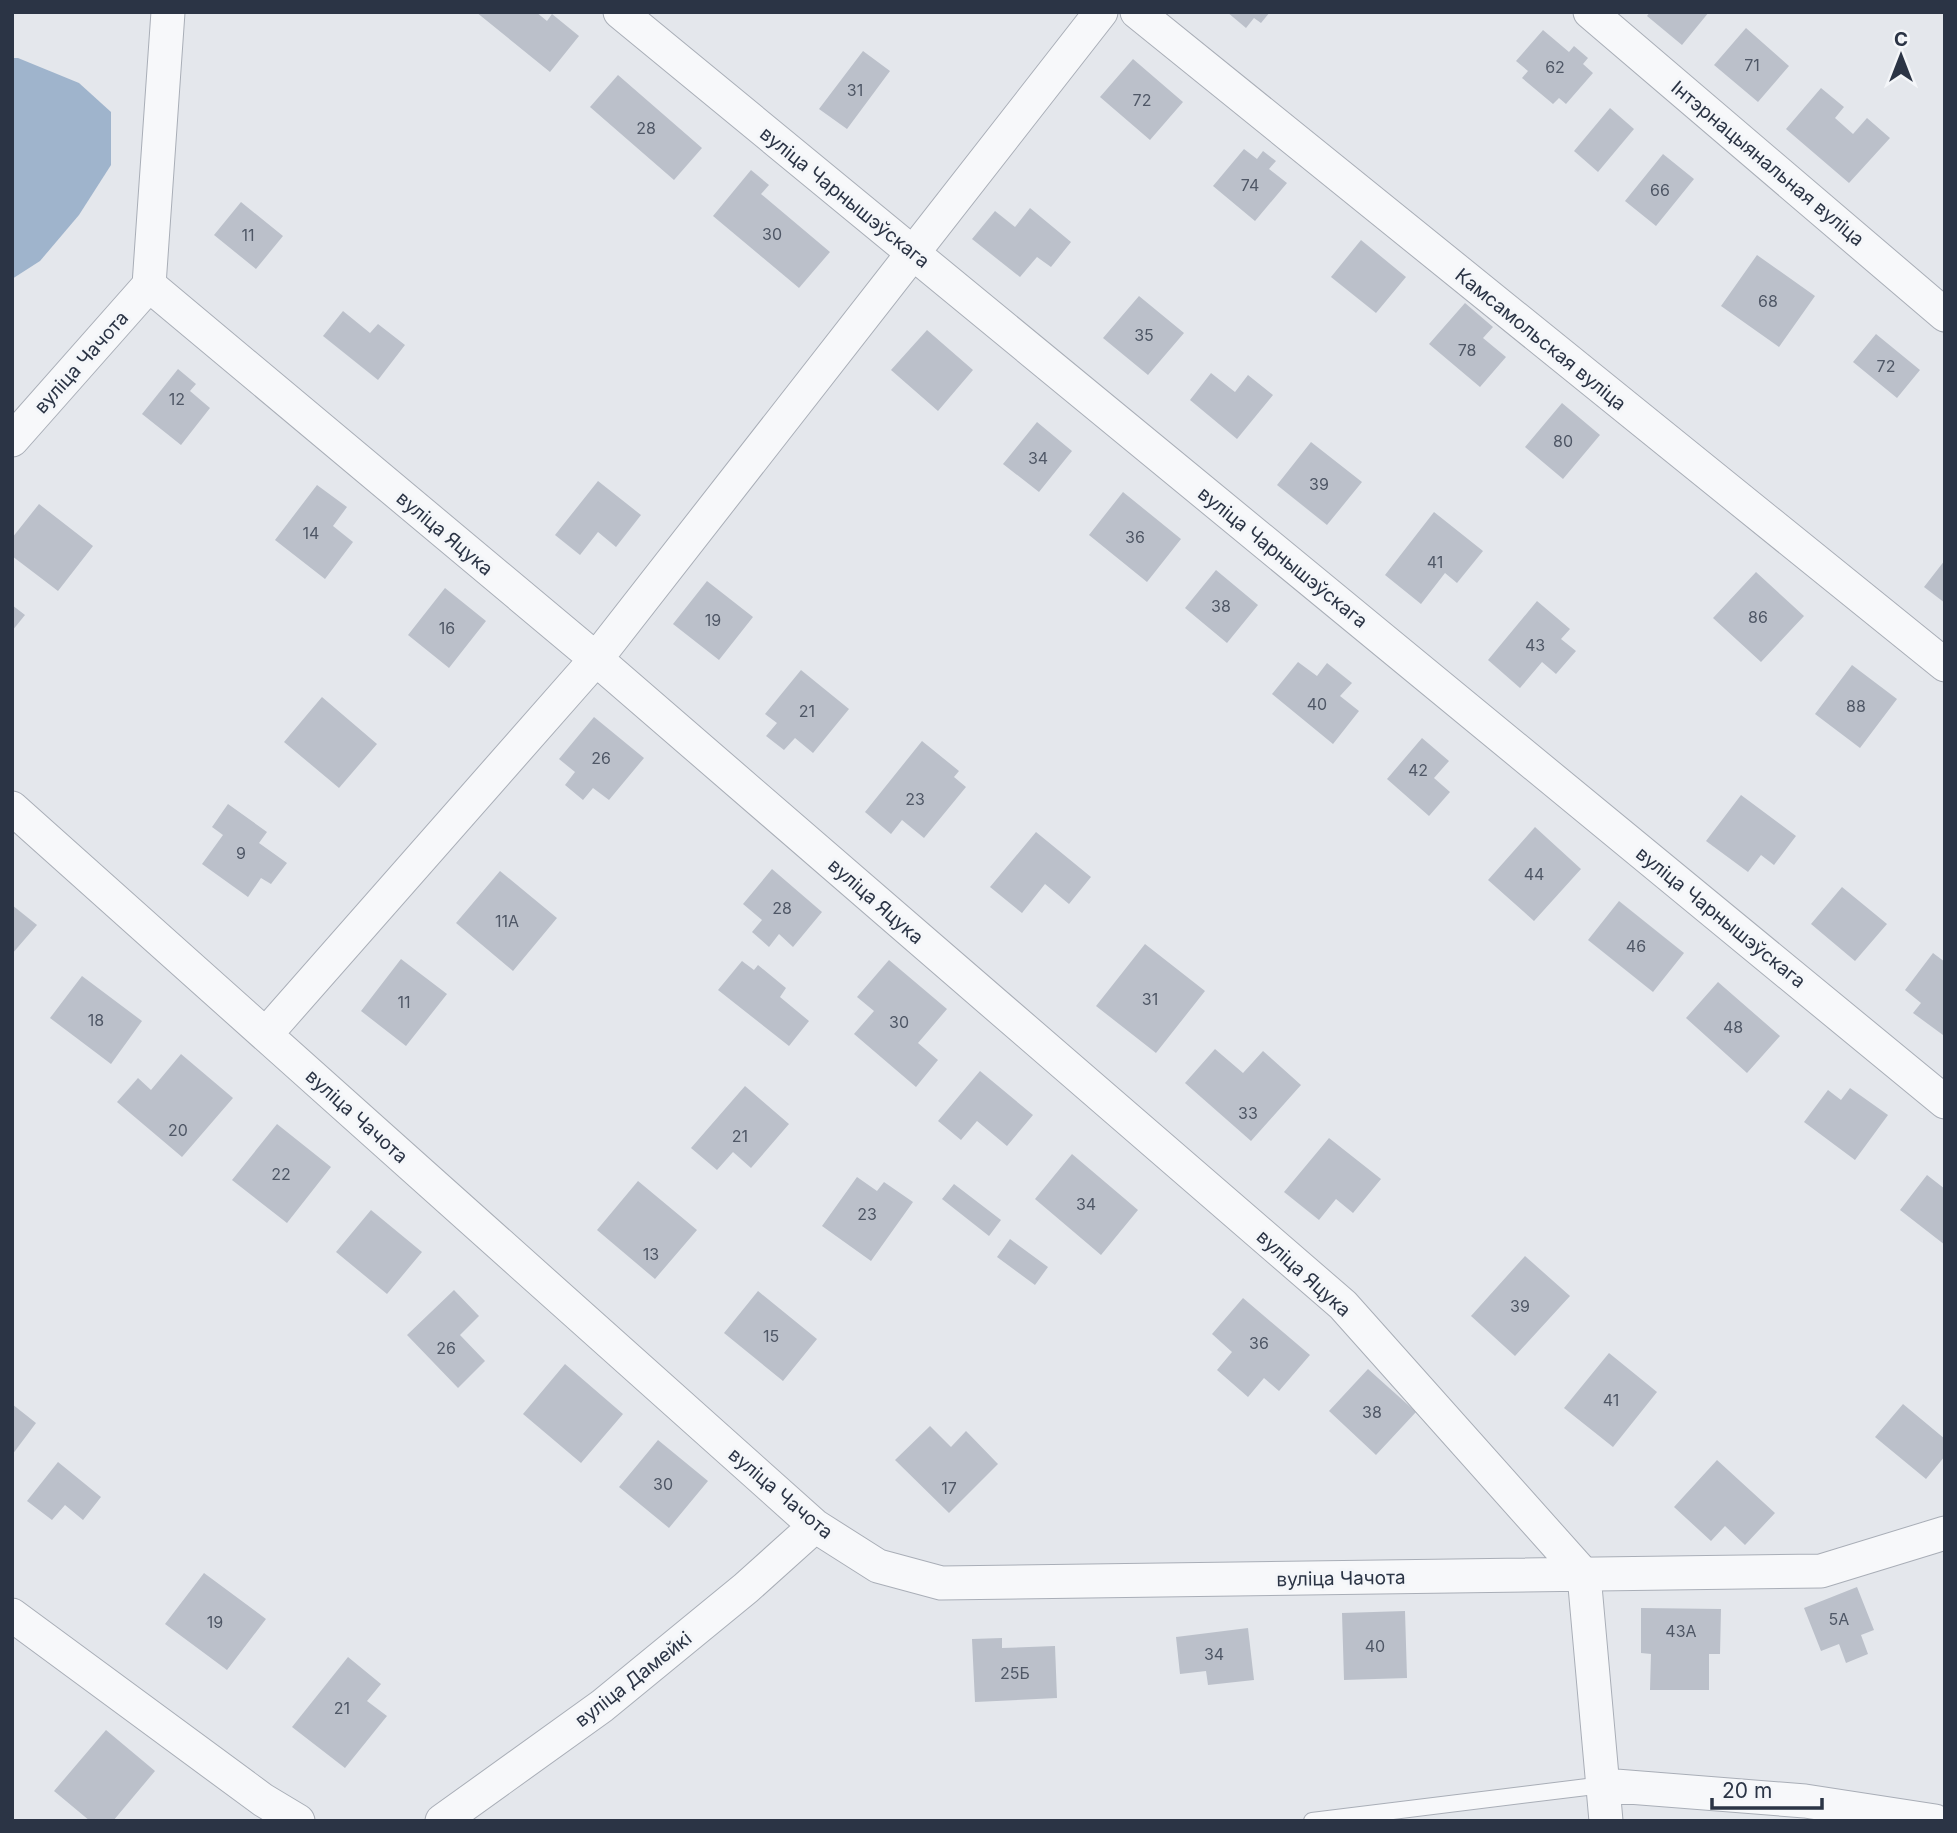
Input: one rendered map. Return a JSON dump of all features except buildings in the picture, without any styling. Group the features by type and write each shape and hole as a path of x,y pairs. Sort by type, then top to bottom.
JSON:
{"street":[{"path":"149,285 168,12"},
{"name":"вуліца Чарнышэўскага","path":"621,12 1945,1102"},
{"path":"266,1034 596,659 1101,12"},
{"name":"Камсамольская вуліца","path":"1137,12 1945,665"},
{"name":"Інтэрнацыянальная вуліца","path":"1590,12 1945,315"},
{"name":"вуліца Чачота","path":"12,440 149,285"},
{"name":"вуліца Яцука","path":"149,285 596,659 1343,1305 1584,1575"},
{"name":"вуліца Чачота","path":"12,808 815,1526 878,1566 941,1583 1821,1571 1945,1533"},
{"name":"вуліца Дамейкі","path":"442,1821 602,1706 746,1588 815,1526"},
{"path":"1584,1575 1606,1821"},
{"path":"12,1615 263,1800 298,1821"},
{"path":"1603,1785 1805,1801 1935,1821"}],"lane":[{"path":"1312,1821 1603,1785"}],"water":[{"path":"12,58 79,83 111,112 111,165 79,215 40,261 12,279"}]}
